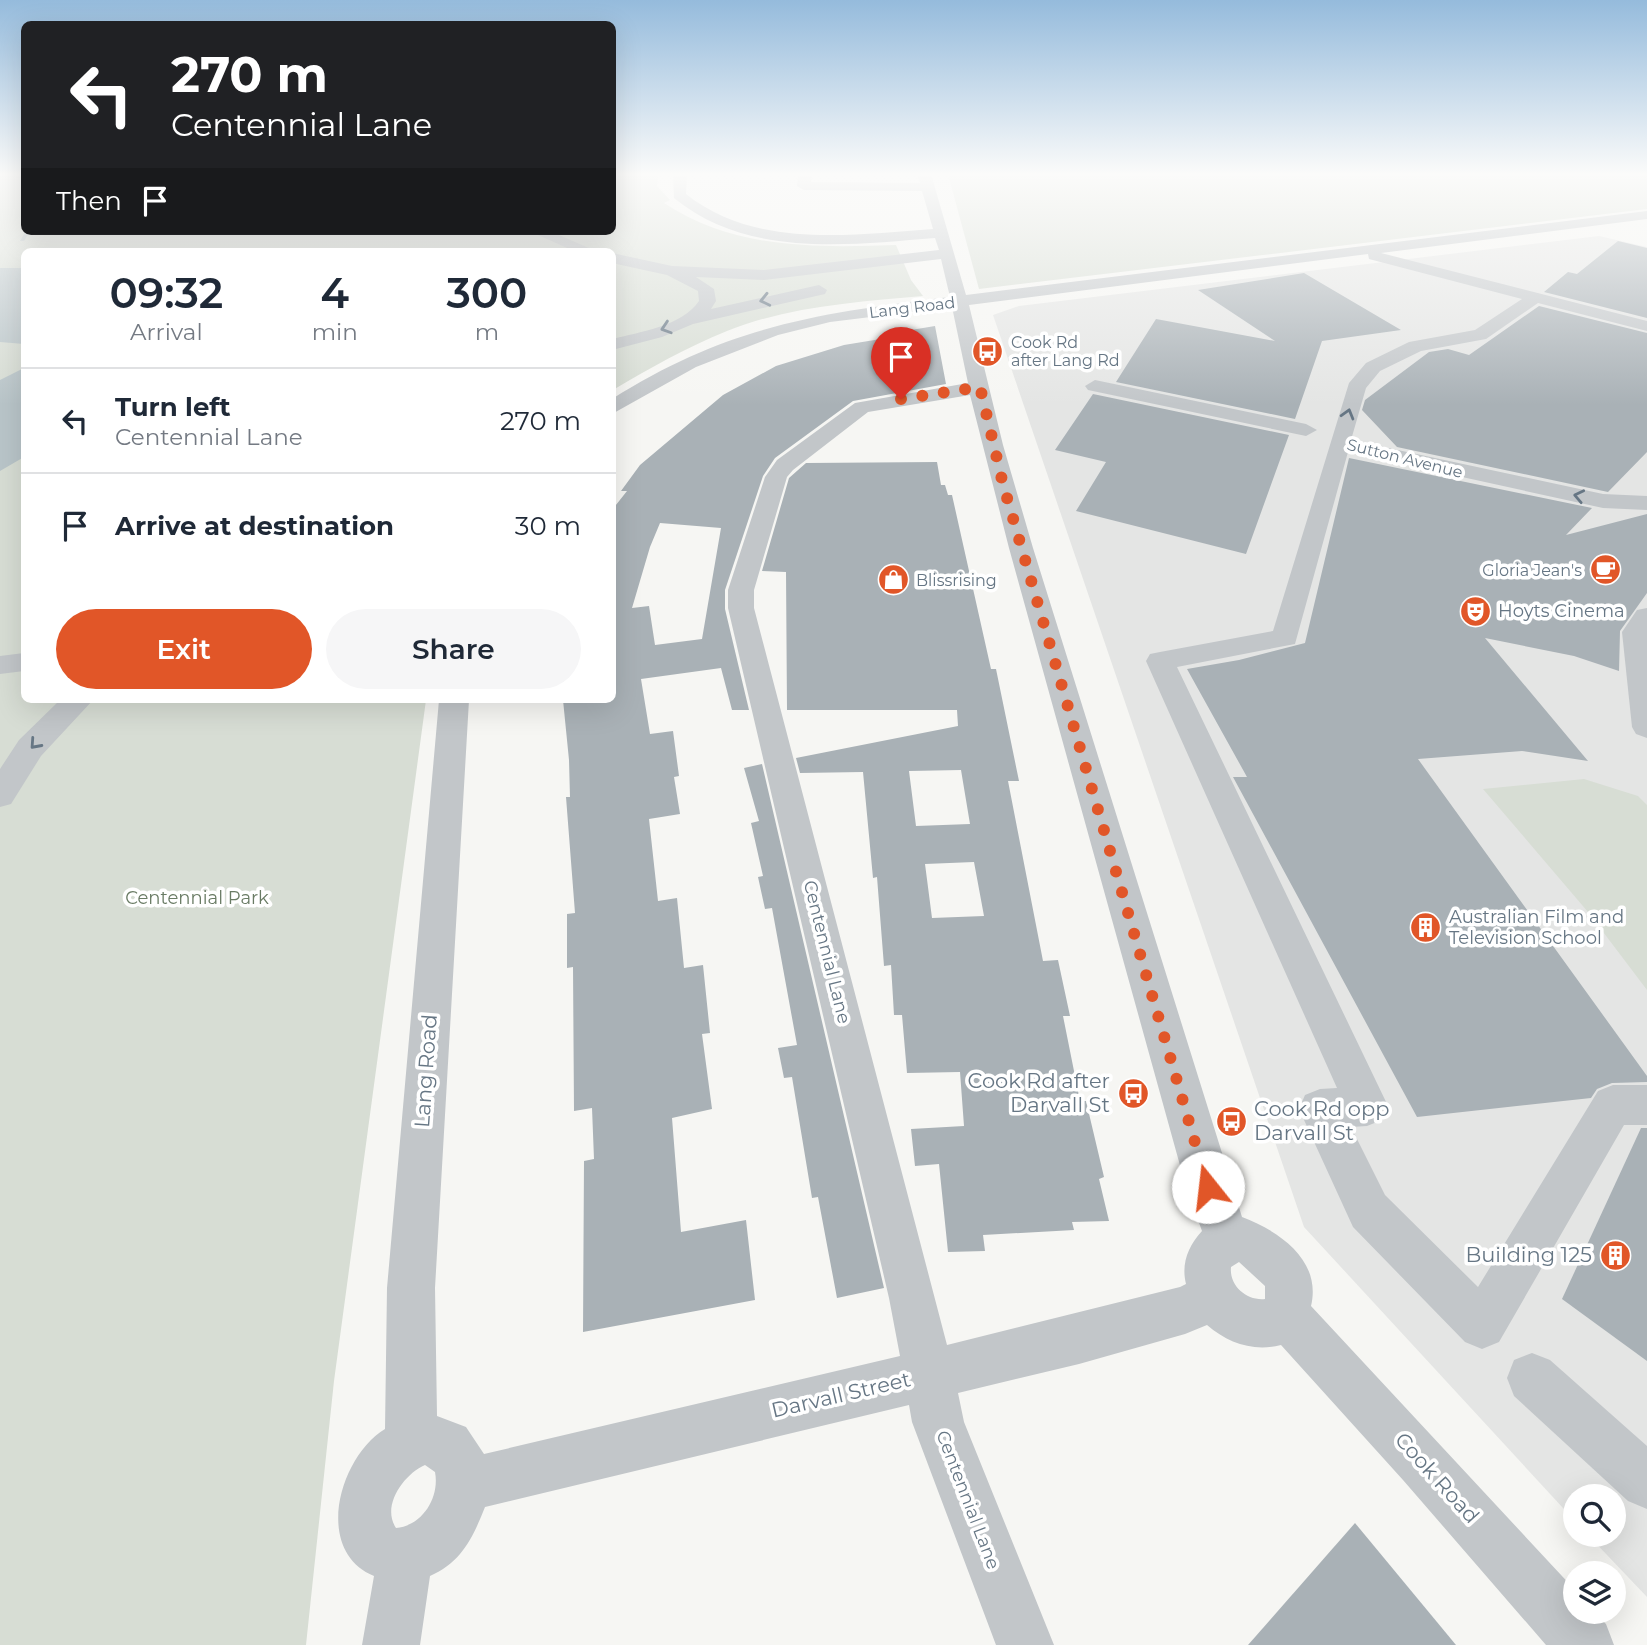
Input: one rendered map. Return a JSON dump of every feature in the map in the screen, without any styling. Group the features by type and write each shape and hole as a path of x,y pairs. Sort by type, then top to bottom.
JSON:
{"street":[{"path":"946,251 992,446 1021,548 1208,1187 1228,1240"},
{"path":"1359,251 1647,326"},
{"name":"Lang Road","path":"616,406 697,357 764,333 830,317 1359,251"},
{"path":"1385,251 1647,317"},
{"path":"1429,251 1428,254 1437,260 1488,276"},
{"path":"616,259 672,271 764,275 947,254"},
{"path":"672,271 699,283 708,293 707,307 692,319"},
{"path":"932,277 953,274"},
{"path":"616,344 692,319 764,300 842,288"},
{"name":"Sutton Avenue","path":"1533,296 1531,301 1479,335 1416,346 1373,367 1356,387 1339,444 1603,501 1647,503"},
{"path":"1095,386 1306,430"},
{"name":"Centennial Lane","path":"980,387 862,407 785,465 776,477 741,590 741,608 913,1298 938,1422 1025,1645"},
{"path":"1339,444 1285,638 1160,661 1367,1106 1320,1109 1369,1212 1482,1325 1613,1105 1647,1105"},
{"path":"1647,616 1636,632 1636,654 1647,727"},
{"path":"0,665 21,662"},
{"path":"0,795 30,748 75,703"},
{"name":"Lang Road","path":"411,1442 411,1288 454,703"},
{"path":"1228,1240 1253,1243 1277,1262 1289,1288 1289,1302 1285,1314 1278,1322 1268,1325 1244,1324 1232,1317 1214,1296 1206,1267 1209,1255 1228,1240"},
{"name":"Darvall Street","path":"464,1485 929,1375 1185,1310 1214,1296"},
{"name":"Cook Road","path":"1285,1314 1422,1461 1585,1645"},
{"path":"1532,1378 1647,1482"},
{"path":"438,1440 449,1446 463,1469 464,1485 451,1524 438,1540 405,1558 390,1556 377,1549 368,1536 364,1520 366,1500 382,1465 411,1442 438,1440"},
{"path":"391,1645 405,1558"}],"shaded area":[{"path":"1477,251 1647,251 1647,1597 1626,1575 1626,1561 1613,1561 1599,1547 1626,1547 1626,1484 1563,1484 1563,1508 1304,1227 993,315 1019,306"},
{"path":"0,268 21,268 21,344 0,342"},
{"path":"21,370 21,459 0,471 0,380"}],"green space":[{"name":"Centennial Park","path":"0,251 21,251 21,703 426,703 334,1381 306,1645 0,1645"},
{"name":"Centennial Park","path":"616,251 898,251 911,280 923,296 824,306 775,316 712,337 616,388"},
{"path":"969,251 1298,251 979,289"},
{"path":"1584,779 1638,796 1647,805 1647,990 1588,912 1483,789"}],"building":[{"path":"1606,251 1647,251 1647,318 1544,292 1568,272 1577,274"},
{"path":"1304,273 1401,330 1322,341 1295,419 1116,382 1156,319 1275,341 1198,290"},
{"path":"1539,306 1647,333 1647,452 1608,492 1397,447 1362,410 1365,400 1429,352 1448,349 1469,355"},
{"path":"935,326 946,384 853,401 775,458 763,476 725,590 725,609 749,710 732,710 721,668 641,679 650,734 673,731 679,776 674,777 680,814 649,819 658,901 677,898 684,968 703,965 710,1033 702,1034 712,1109 672,1118 681,1232 746,1220 755,1300 583,1332 584,1161 594,1159 592,1108 574,1111 573,967 567,968 567,914 575,913 566,797 570,797 569,760 563,703 616,703 616,505 627,491 621,491 640,465 723,395 776,366 844,345 899,336 899,332","holes":["660,523 721,528 702,639 655,645 649,606 632,608"]},
{"path":"1093,394 1289,435 1246,554 1076,511 1106,462 1055,450"},
{"path":"1349,458 1592,508 1566,535 1647,514 1647,593 1620,631 1619,671 1574,656 1485,638 1588,761 1522,751 1418,759 1647,1076 1647,1082 1612,1083 1597,1089 1591,1098 1417,1117 1233,777 1247,777 1187,669 1239,660 1305,643"},
{"path":"937,462 941,485 945,485 948,495 952,495 991,669 996,669 1019,781 1008,781 1043,961 1058,960 1070,1016 1063,1016 1080,1101 1086,1101 1104,1177 1099,1179 1109,1221 1072,1222 1074,1230 983,1235 985,1251 948,1252 939,1164 915,1166 911,1129 964,1126 960,1072 907,1073 902,1015 894,1015 891,965 884,966 877,877 873,878 863,772 800,773 796,758 958,726 957,710 787,710 786,572 762,571 789,478 806,463","holes":["961,770 970,824 916,826 909,771","974,862 984,916 932,918 925,864"]},
{"path":"762,764 884,1288 837,1298 818,1197 812,1198 792,1077 784,1078 778,1048 797,1045 772,908 765,909 758,877 763,876 751,823 759,821 744,768"},
{"name":"Building 125","path":"1641,1128 1647,1128 1647,1361 1562,1299"},
{"path":"1355,1523 1456,1645 1248,1645"}],"place":[{"name":"Cook Rd after Lang Rd","path":"988,351"},
{"name":"Gloria Jean's","path":"1605,570"},
{"name":"Blissrising","path":"893,580"},
{"name":"Hoyts Cinema","path":"1475,611"},
{"name":"Australian Film and Television School","path":"1426,927"},
{"name":"Cook Rd after Darvall St","path":"1133,1093"},
{"name":"Cook Rd opp Darvall St","path":"1231,1121"},
{"name":"Building 125","path":"1615,1255"}],"route":[{"path":"901,399 980,387 992,446 1021,548 1208,1187"}]}
